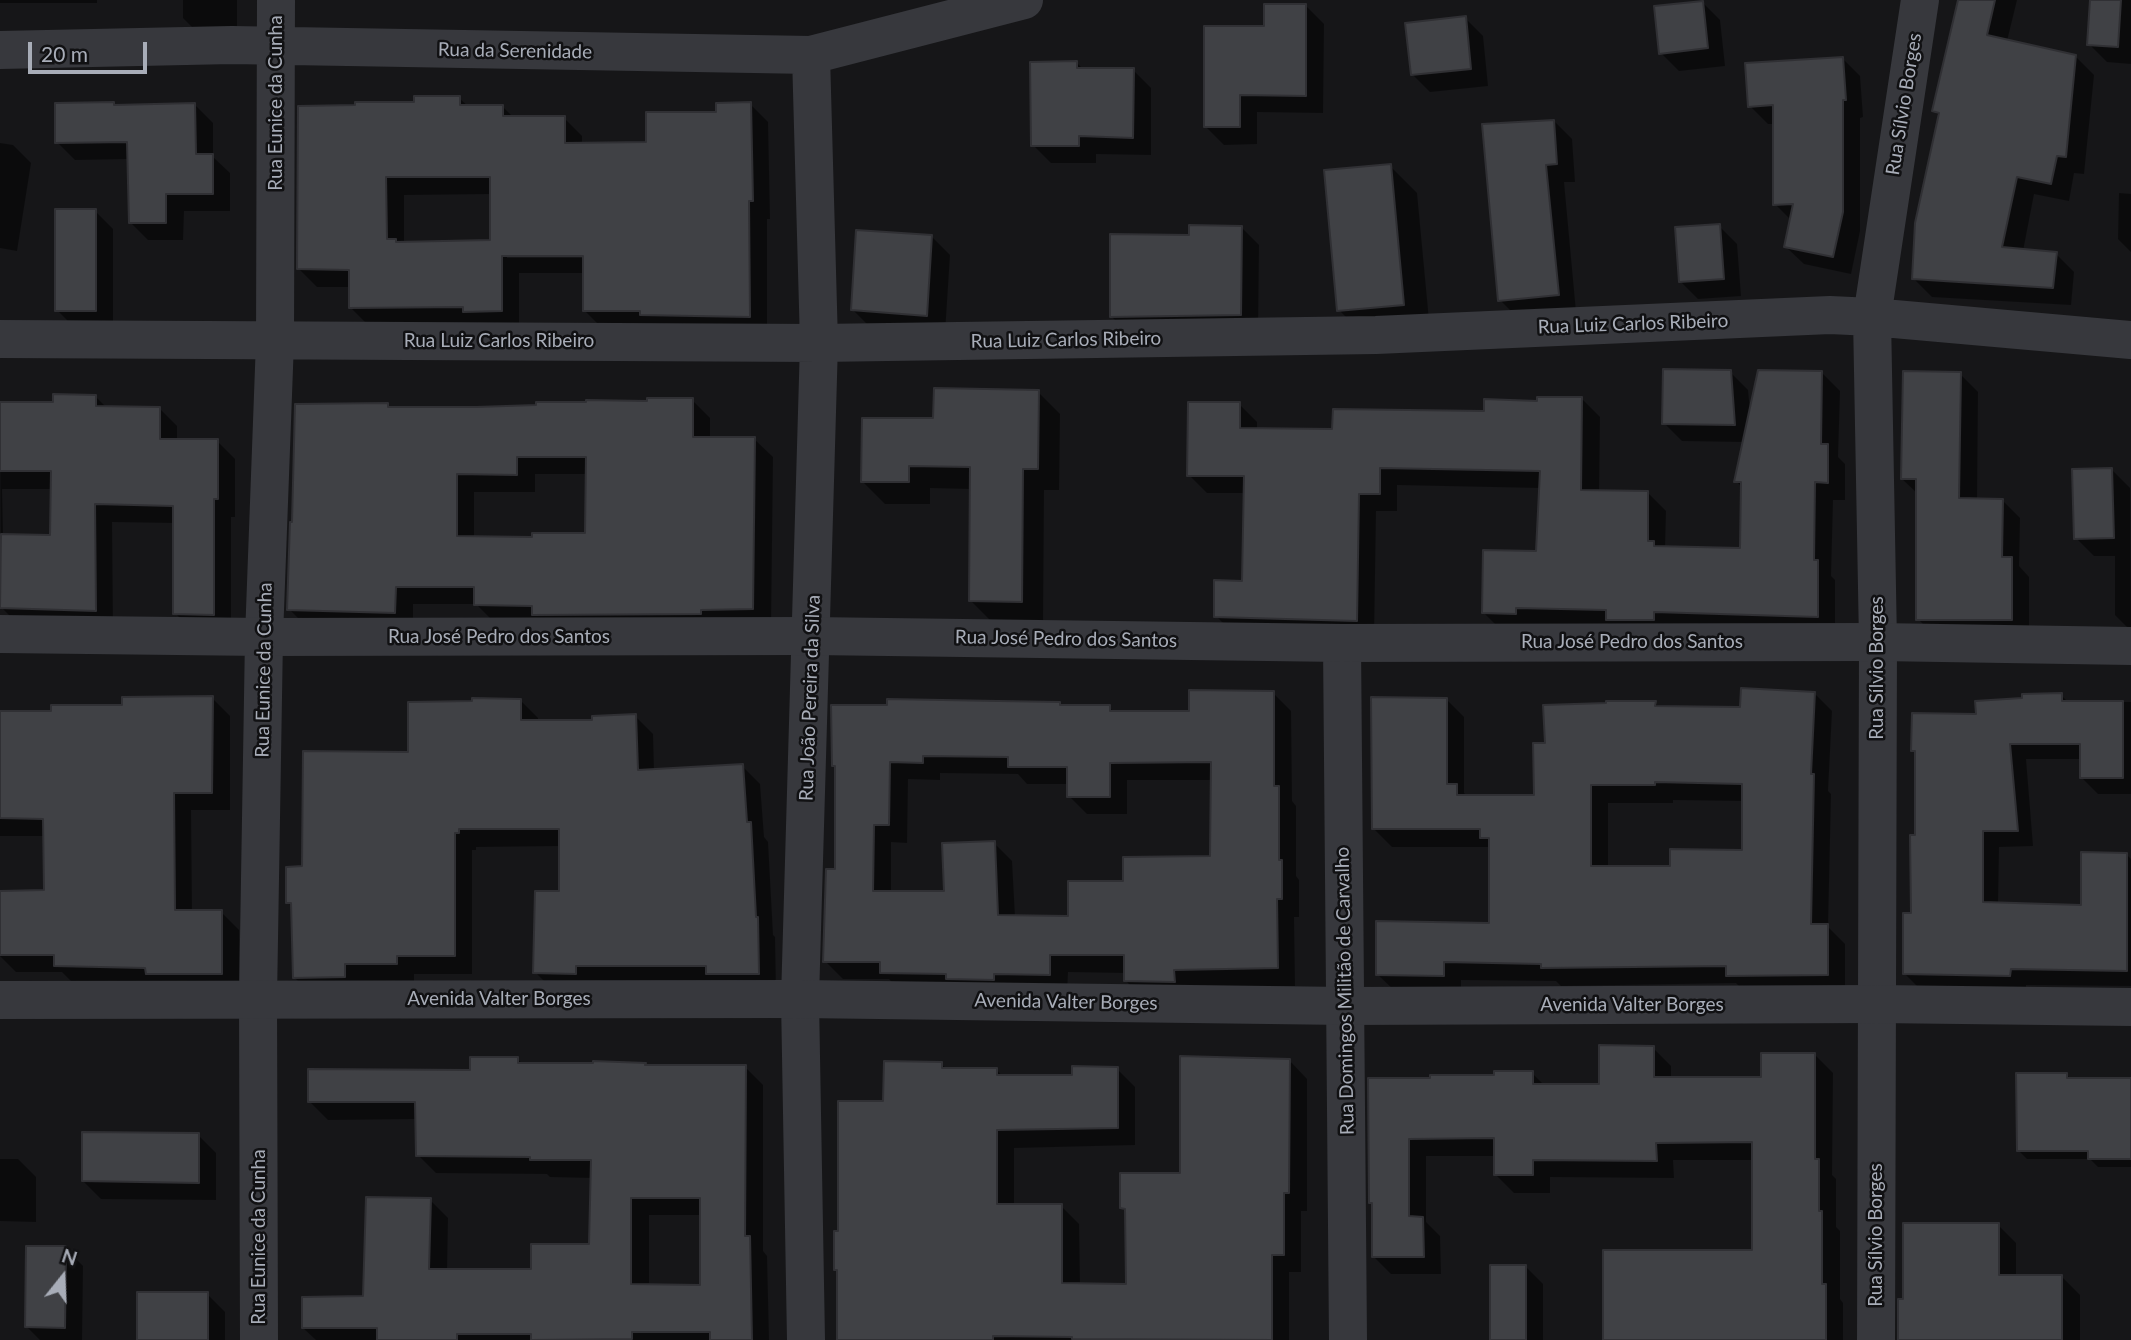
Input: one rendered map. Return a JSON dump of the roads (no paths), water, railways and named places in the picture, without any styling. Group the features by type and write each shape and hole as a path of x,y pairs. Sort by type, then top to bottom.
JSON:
{"street":[{"name":"Rua Eunice da Cunha","path":"259,1340 258,999 264,637 275,341 276,0"},
{"name":"Rua da Serenidade","path":"0,50 275,46 811,55 1024,0"},
{"name":"Rua Sílvio Borges","path":"1876,1340 1878,642 1872,317 1920,0"},
{"name":"Rua João Pereira da Silva","path":"806,1340 800,999 819,343 811,55"},
{"name":"Rua Luiz Carlos Ribeiro","path":"0,339 819,343 1376,335 1830,315 2131,340"},
{"name":"Rua José Pedro dos Santos","path":"0,634 264,637 812,636 1342,643 1878,642 2131,646"},
{"name":"Rua Domingos Militão de Carvalho","path":"1342,643 1348,1340"},
{"name":"Avenida Valter Borges","path":"0,1000 800,999 1346,1006 1876,1004 2131,1007"}]}
